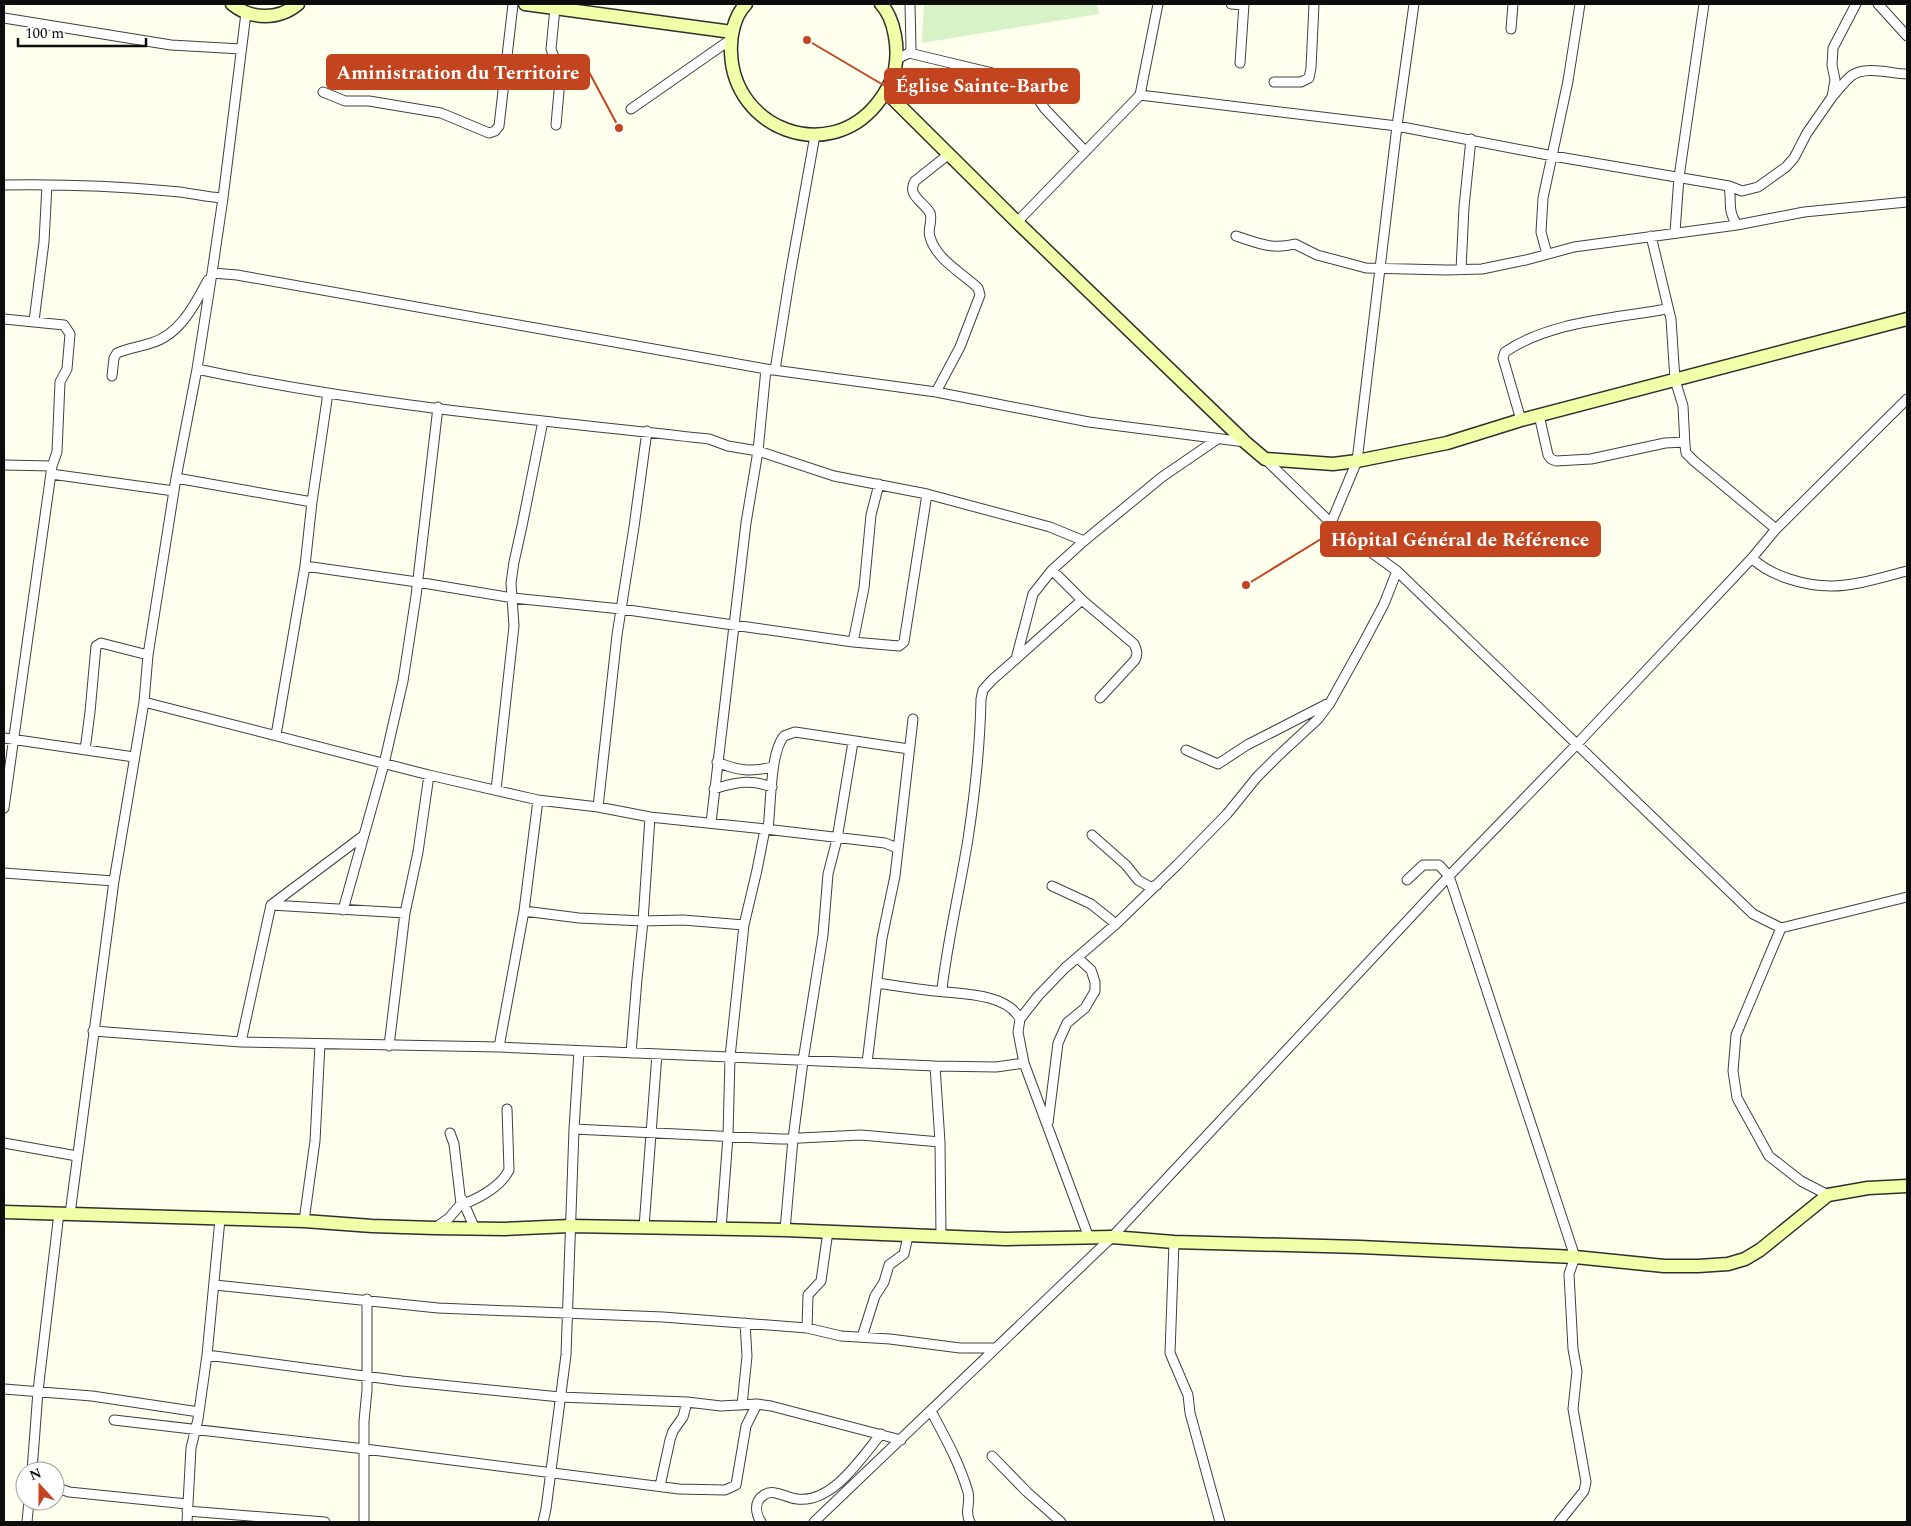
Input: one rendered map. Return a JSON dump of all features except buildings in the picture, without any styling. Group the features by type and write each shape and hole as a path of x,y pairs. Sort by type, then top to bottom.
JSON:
{"main road":[{"path":"232,4 246,13 262,16 278,15 298,4"},
{"path":"524,4 731,36"},
{"path":"746,4 731,36 731,69 742,96 761,117 787,131 815,135 843,129 868,114 886,92 893,76 896,60 895,32 881,4"},
{"path":"886,92 1017,222 1245,442 1265,458 1333,464 1447,443 1539,415 1907,319"},
{"path":"4,1212 304,1220 372,1226 475,1229 570,1226 644,1227 785,1230 1005,1239 1112,1236 1174,1242 1341,1246 1575,1257 1664,1266 1698,1266 1728,1264 1745,1259 1760,1250 1828,1195 1868,1188 1907,1186"}],"street":[{"path":"323,92 345,101 369,100 441,113 489,133 495,131 499,126 513,4"},
{"path":"909,53 911,49 910,4"},
{"path":"1017,222 1140,95 1158,4"},
{"path":"1231,4 1244,4 1240,63"},
{"path":"1274,82 1300,82 1309,78 1314,4"},
{"path":"1331,522 1357,461 1397,126 1414,4"},
{"path":"1511,28 1513,4"},
{"path":"1546,254 1541,232 1543,198 1568,81 1580,4"},
{"path":"1675,232 1679,177 1704,4"},
{"path":"1832,97 1835,80 1832,64 1833,48 1856,4"},
{"path":"1878,4 1907,36"},
{"path":"555,8 551,50 559,71 560,80 556,125"},
{"path":"33,1461 38,1391 65,1213 77,1156 114,881 144,702 148,655 176,478 197,370 212,273 246,13"},
{"path":"4,18 171,45 241,49"},
{"path":"631,109 731,36"},
{"path":"896,60 909,53 1016,79 1031,89 1045,109 1085,151"},
{"path":"1140,95 1397,126 1553,156 1729,186 1736,190 1749,190 1758,187 1786,167 1794,158 1807,133 1832,97 1852,76 1874,72 1907,74"},
{"path":"711,823 746,523 771,370 815,135"},
{"path":"1461,270 1464,207 1471,139"},
{"path":"936,392 960,347 980,294 978,288 937,252 929,235 931,219 929,212 916,198 912,190 915,181 948,154"},
{"path":"4,185 47,185 172,191 202,197 222,198"},
{"path":"34,321 44,242 47,185"},
{"path":"1729,186 1731,196 1730,213 1737,225"},
{"path":"1236,236 1277,248 1295,244 1317,255 1366,268 1461,270 1507,265 1574,247 1737,225 1804,212 1907,202"},
{"path":"1651,236 1671,319 1675,380 1683,406 1686,453 1776,529"},
{"path":"212,273 256,278 771,370 936,392 1089,422 1216,440 1245,442"},
{"path":"112,376 114,358 117,352 152,343 165,337 190,311 212,273"},
{"path":"1521,420 1503,358 1505,352 1523,342 1545,334 1586,323 1666,309 1669,311"},
{"path":"4,319 64,325 70,334 67,369 60,382 58,452 52,470 4,808"},
{"path":"197,370 274,386 543,421 709,439 728,446 758,451 834,476 927,494 1050,527 1084,541"},
{"path":"276,735 305,566 328,393"},
{"path":"814,1522 1112,1236 1449,876 1578,743 1752,558 1776,529 1907,399"},
{"path":"344,910 384,764 403,681 414,613 438,407"},
{"path":"1539,415 1548,455 1556,461 1591,459 1665,443 1685,442"},
{"path":"496,790 514,626 511,584 543,421"},
{"path":"598,808 621,609 647,431"},
{"path":"1016,659 1033,594 1052,570 1162,476 1216,440"},
{"path":"1265,458 1331,522 1397,571 1578,743 1753,914 1781,928 1907,897"},
{"path":"4,465 52,470 174,491"},
{"path":"176,478 312,502"},
{"path":"853,642 864,588 871,515 879,484"},
{"path":"305,566 513,598 621,609 853,642 899,646 904,642 927,494"},
{"path":"1752,558 1761,566 1778,575 1830,586 1850,584 1907,571"},
{"path":"1052,570 1082,600 1134,644 1136,648 1137,656 1135,660 1100,698"},
{"path":"1089,1238 1024,1063 1018,1032 1020,1018 1065,968 1157,885 1227,814 1277,757 1318,719 1330,703 1384,604 1397,571"},
{"path":"940,991 968,840 975,789 983,690 1082,600"},
{"path":"85,750 96,646 101,643 148,655"},
{"path":"144,702 384,764 538,800 650,817 885,843 897,848"},
{"path":"1186,750 1218,764 1247,745 1330,703"},
{"path":"867,1064 882,938 895,876 913,719"},
{"path":"721,1229 728,1136 730,1058 744,925 767,829 773,767 779,744 784,736 795,732 909,749"},
{"path":"4,738 134,757"},
{"path":"785,1230 793,1139 823,934 828,874 853,742"},
{"path":"717,762 734,770 758,770 773,767"},
{"path":"389,1046 405,913 418,852 429,775"},
{"path":"714,789 736,782 759,782 772,787"},
{"path":"499,1047 524,911 538,800"},
{"path":"631,1053 644,921 650,817"},
{"path":"1092,835 1126,865 1138,880 1150,887 1157,885"},
{"path":"241,1042 271,904 363,836"},
{"path":"1408,880 1423,866 1440,865 1449,876 1575,1257 1570,1274 1573,1349 1577,1371 1573,1409 1586,1482 1584,1491 1559,1522"},
{"path":"4,873 114,881"},
{"path":"1052,886 1091,904 1116,924"},
{"path":"271,904 405,913"},
{"path":"524,911 579,918 644,921 683,920 744,925"},
{"path":"1781,928 1736,1035 1733,1071 1737,1098 1769,1156 1801,1181 1828,1195"},
{"path":"1048,1126 1058,1043 1067,1023 1084,1008 1095,991 1095,982 1091,970 1078,958"},
{"path":"878,983 958,993 999,1001 1016,1010 1020,1018"},
{"path":"93,1030 241,1042 499,1047 934,1066 996,1067 1024,1063"},
{"path":"304,1220 315,1142 320,1044"},
{"path":"543,1522 566,1355 574,1130 580,1051"},
{"path":"644,1227 657,1054"},
{"path":"934,1066 940,1142 941,1237"},
{"path":"462,1200 485,1193 505,1179 509,1170 507,1109"},
{"path":"574,1130 793,1139 861,1135 940,1142"},
{"path":"450,1133 454,1144 462,1200 475,1229"},
{"path":"4,1143 77,1156"},
{"path":"435,1228 444,1223 458,1209 462,1200"},
{"path":"187,1522 191,1448 199,1412 207,1355 220,1219"},
{"path":"808,1328 808,1295 821,1281 828,1232"},
{"path":"862,1337 875,1296 884,1282 889,1265 904,1254 908,1236"},
{"path":"1174,1242 1170,1353 1188,1395 1190,1413 1220,1522"},
{"path":"215,1284 438,1308 746,1322 808,1328 841,1336 960,1348 995,1348"},
{"path":"364,1522 367,1299"},
{"path":"742,1405 747,1356 746,1322"},
{"path":"207,1355 463,1388 560,1397 687,1402 720,1406 757,1404 901,1440"},
{"path":"4,1389 92,1396 199,1412"},
{"path":"660,1486 670,1440 673,1431 683,1416 687,1402"},
{"path":"114,1420 365,1449 679,1489 721,1490 733,1487 736,1484 746,1426 757,1404"},
{"path":"931,1411 959,1462 969,1496 966,1516 970,1522"},
{"path":"762,1522 756,1506 764,1495 772,1492 797,1499 819,1497 828,1492 854,1467 881,1434"},
{"path":"992,1456 1027,1492 1062,1522"},
{"path":"65,1491 187,1508 325,1522"}],"green space":[{"path":"924,4 1097,4 1099,14 922,43"}],"place":[{"name":"Église Sainte-Barbe","path":"807,40"},
{"name":"Aministration du Territoire","path":"619,128"},
{"name":"Hôpital Général de Référence","path":"1246,585"}]}
